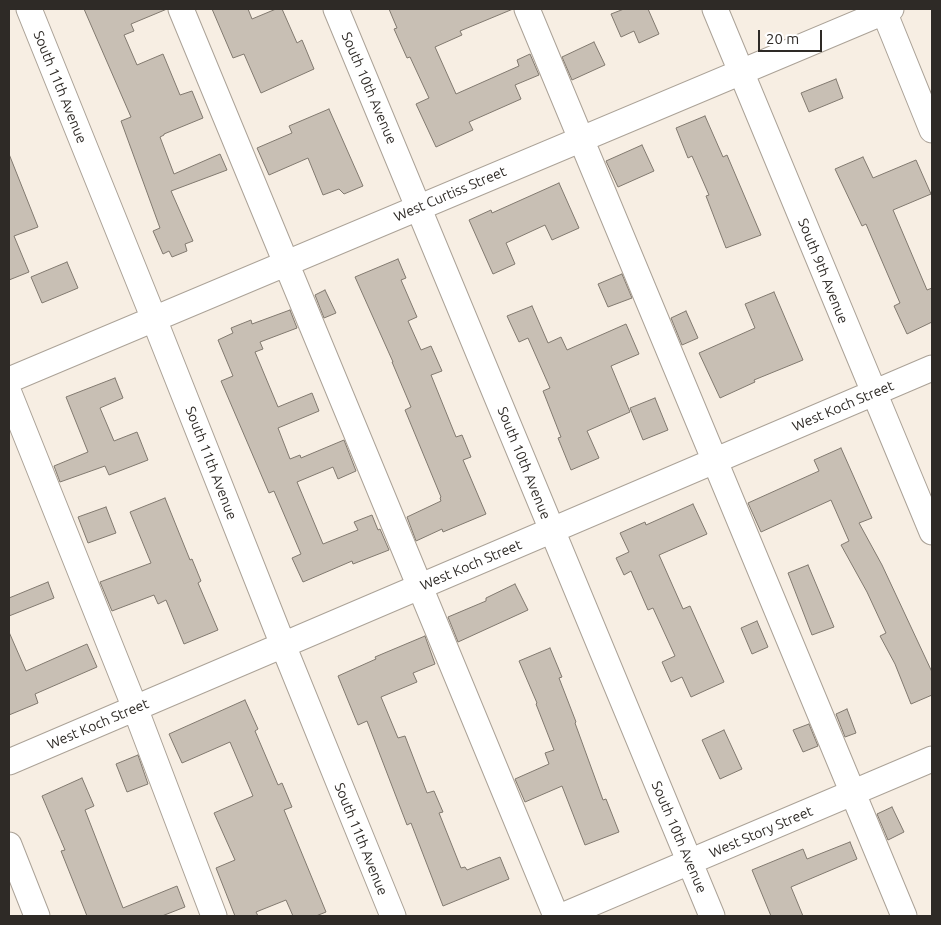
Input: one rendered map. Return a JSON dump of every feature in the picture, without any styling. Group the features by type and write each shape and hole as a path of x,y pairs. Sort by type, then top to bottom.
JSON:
{"street":[{"name":"South 11th Avenue","path":"29,9 393,916"},
{"path":"181,9 556,916"},
{"name":"South 10th Avenue","path":"336,9 712,916"},
{"path":"527,9 904,916"},
{"name":"South 9th Avenue","path":"716,9 932,532"},
{"name":"West Curtiss Street","path":"9,380 886,10"},
{"path":"886,10 932,130"},
{"name":"West Koch Street","path":"9,762 932,368"},
{"path":"9,393 135,708 214,916"},
{"name":"West Story Street","path":"562,916 932,759"},
{"path":"9,845 37,916"}],"building":[{"path":"84,9 167,9 131,24 134,31 124,35 137,65 163,54 180,95 192,91 203,118 160,137 174,174 220,154 227,170 171,191 193,241 185,244 187,251 172,257 169,251 163,254 153,231 160,228 121,121 131,117"},
{"path":"212,9 248,9 252,19 276,9 282,9 297,43 302,40 314,69 261,93 244,54 233,58"},
{"path":"389,9 513,9 460,31 462,35 435,47 456,94 519,66 517,60 530,54 539,75 515,85 521,99 469,122 473,130 436,147 416,104 429,98 410,57 407,58 394,29 397,28"},
{"path":"624,9 648,9 659,34 639,43 634,31 621,37 611,14"},
{"path":"594,42 605,65 572,80 562,57"},
{"path":"836,79 843,98 809,112 801,93"},
{"path":"329,109 363,186 344,194 339,189 323,195 308,158 269,175 257,148 292,133 289,126"},
{"path":"705,116 723,157 727,155 761,235 726,248 706,196 709,195 692,156 688,158 676,128"},
{"path":"642,145 654,171 618,187 606,161"},
{"path":"9,154 38,227 14,236 29,272 9,280"},
{"path":"863,157 873,178 916,160 931,194 893,210 927,290 932,288 932,322 907,334 894,306 900,303 866,224 862,226 835,169"},
{"path":"559,183 579,228 552,240 545,225 506,243 515,264 493,274 469,220 491,210 492,213"},
{"path":"398,259 406,278 401,280 417,317 408,321 421,350 431,346 442,371 431,375 456,437 462,435 471,457 463,460 486,514 443,532 442,529 416,541 407,517 441,501 441,497 405,410 411,407 355,277"},
{"path":"67,262 78,288 42,303 31,277"},
{"path":"622,274 632,298 608,307 598,284"},
{"path":"325,290 336,313 324,318 315,295"},
{"path":"774,292 803,360 754,380 755,382 720,398 699,353 755,328 745,304"},
{"path":"532,306 548,343 561,337 567,350 626,324 639,354 611,366 630,412 587,431 599,458 571,470 558,438 561,437 543,391 550,388 528,338 519,342 507,316"},
{"path":"290,310 297,328 260,342 263,349 255,352 278,407 312,393 319,411 278,428 290,459 300,455 301,458 344,440 356,471 338,479 333,467 297,482 323,544 358,530 354,522 372,515 389,550 353,564 352,561 303,582 292,558 301,554 274,491 269,493 221,381 233,376 218,340 233,333 231,328 251,320 252,324"},
{"path":"686,311 698,338 682,345 671,318"},
{"path":"115,378 123,398 100,408 114,441 137,432 148,460 109,475 105,466 60,482 54,466 88,452 66,397"},
{"path":"655,398 668,430 643,440 630,408"},
{"path":"841,448 872,518 859,523 882,565 932,672 932,695 911,704 895,664 880,636 886,633 867,592 841,545 849,541 831,500 761,532 748,503 819,471 814,460"},
{"path":"165,498 190,560 192,559 201,581 198,583 218,630 184,644 166,600 158,604 154,595 112,611 100,582 151,563 130,512"},
{"path":"693,504 707,534 659,555 683,609 690,606 724,682 691,697 682,677 671,682 662,662 675,656 653,608 648,610 631,571 624,575 616,558 629,552 620,533 645,522 646,525"},
{"path":"106,507 116,533 88,543 78,517"},
{"path":"808,565 834,627 812,635 788,573"},
{"path":"48,582 54,598 9,616 9,598"},
{"path":"515,584 528,610 458,642 448,617 486,601 486,598"},
{"path":"757,621 768,647 752,654 741,628"},
{"path":"9,632 26,671 87,644 97,667 35,694 38,703 9,715"},
{"path":"425,636 435,664 413,673 417,682 381,697 398,738 405,736 427,793 434,791 443,812 439,813 461,868 465,867 467,870 500,857 509,879 443,906 411,823 407,825 367,721 358,725 338,676 376,659 375,657"},
{"path":"550,648 562,677 559,678 603,800 606,799 619,832 585,845 562,786 525,802 515,779 549,764 545,753 554,750 519,661"},
{"path":"245,700 258,729 255,731 278,785 282,783 292,807 284,810 326,912 316,916 293,916 286,900 256,912 258,916 235,916 216,868 235,860 214,813 253,796 230,742 182,763 169,734"},
{"path":"847,709 856,733 845,737 836,714"},
{"path":"809,724 818,746 803,752 793,730"},
{"path":"724,730 742,769 720,779 702,740"},
{"path":"138,755 148,784 127,792 116,764"},
{"path":"82,778 94,806 85,810 123,908 177,886 185,907 162,916 87,916 61,851 65,850 42,796"},
{"path":"892,807 904,832 888,840 877,814"},
{"path":"850,842 857,859 791,887 803,916 771,916 752,870 803,849 807,859"}]}
